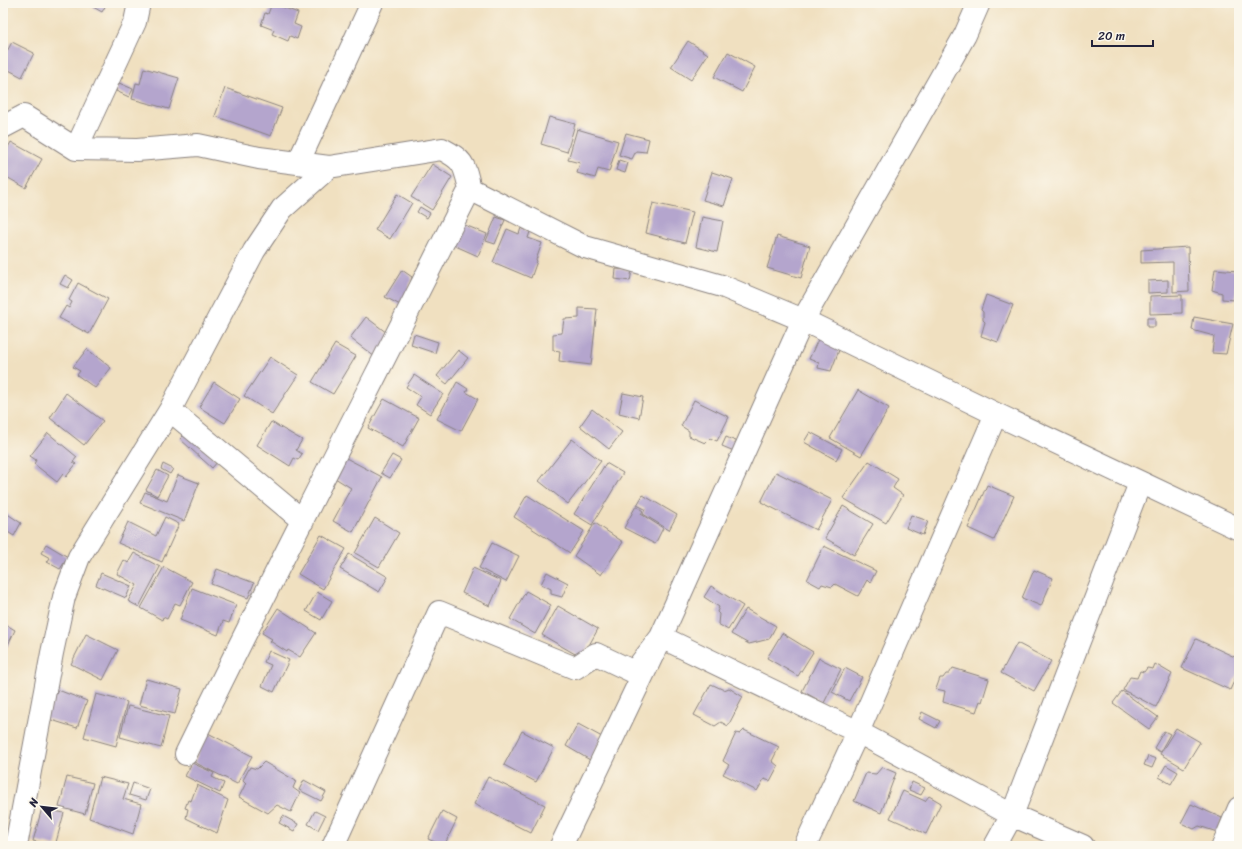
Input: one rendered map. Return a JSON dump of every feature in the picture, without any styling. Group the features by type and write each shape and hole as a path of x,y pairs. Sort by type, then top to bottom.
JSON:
{"street":[{"path":"76,149 135,22 139,3"},
{"path":"298,163 372,3"},
{"path":"560,846 661,637 804,320 964,36 979,3"},
{"path":"3,127 24,116 76,149 137,150 198,145 259,158 329,167 442,149 455,156 464,167 470,189 242,639 186,754"},
{"path":"16,846 64,597 79,557 170,410 258,245 282,209 329,167"},
{"path":"470,189 585,247 722,286 804,320 996,414 1239,529"},
{"path":"170,410 303,521"},
{"path":"805,846 858,732 996,414"},
{"path":"994,846 1012,815 1140,483"},
{"path":"333,846 439,612 575,668 596,654 634,672 661,637"},
{"path":"661,637 858,732 1012,815 1083,846"},
{"path":"1223,846 1239,808"}],"building":[{"path":"86,3 107,3 102,12"},
{"path":"272,3 298,13 294,24 301,27 297,39 290,36 288,41 272,34 274,30 261,25 265,13 268,14"},
{"path":"688,41 708,54 691,80 671,67"},
{"path":"12,42 34,53 22,77 3,67 3,59"},
{"path":"728,52 755,67 742,92 714,77"},
{"path":"144,68 179,78 169,109 132,99 136,83 140,84"},
{"path":"119,83 133,89 129,97 116,91"},
{"path":"225,88 282,108 271,136 215,116"},
{"path":"549,117 575,124 567,152 541,144"},
{"path":"577,129 618,141 609,172 598,169 595,178 577,173 580,163 568,160"},
{"path":"626,133 649,139 646,152 636,151 632,159 619,155"},
{"path":"11,142 42,159 26,188 3,175 3,156"},
{"path":"619,160 628,163 625,173 616,170"},
{"path":"432,164 452,177 432,210 411,197"},
{"path":"712,172 733,179 724,206 703,200"},
{"path":"397,194 412,203 390,239 375,230"},
{"path":"653,203 693,212 685,243 646,233"},
{"path":"420,207 430,213 427,218 417,212"},
{"path":"496,217 505,220 495,244 486,241"},
{"path":"702,217 723,221 717,252 696,247"},
{"path":"460,223 487,234 478,256 451,244"},
{"path":"521,228 530,232 528,238 542,243 531,278 493,262 507,229 519,234"},
{"path":"777,236 810,246 801,278 767,268"},
{"path":"1188,247 1189,291 1173,292 1173,262 1141,263 1141,250"},
{"path":"616,269 632,270 630,281 615,279"},
{"path":"1215,269 1238,271 1235,300 1222,299 1222,293 1212,290"},
{"path":"402,270 412,277 404,307 385,297"},
{"path":"65,275 73,280 68,288 60,284"},
{"path":"1168,280 1168,292 1148,293 1148,281"},
{"path":"78,283 108,299 89,334 59,318 66,306 69,308 72,302 69,300"},
{"path":"986,295 1013,305 998,342 981,336 985,322 983,320 983,312 981,310"},
{"path":"1182,295 1182,313 1150,314 1150,296"},
{"path":"579,308 597,309 591,365 559,361 560,351 553,350 553,334 562,333 564,319 579,318"},
{"path":"366,317 391,336 375,357 350,338"},
{"path":"1194,317 1233,324 1226,354 1212,353 1214,336 1192,330"},
{"path":"1147,318 1155,318 1155,327 1147,327"},
{"path":"414,334 438,342 435,353 411,345"},
{"path":"820,335 841,345 831,371 818,368 819,363 809,359"},
{"path":"335,344 356,356 333,394 312,382"},
{"path":"87,349 111,368 95,388 77,375 80,371 73,367"},
{"path":"458,350 468,358 447,384 437,376"},
{"path":"270,357 298,375 272,414 244,396"},
{"path":"414,375 443,394 430,414 416,405 421,397 406,387"},
{"path":"214,382 240,399 225,423 199,407"},
{"path":"457,382 468,389 466,392 478,399 461,431 437,419"},
{"path":"858,390 889,408 861,456 830,438"},
{"path":"66,393 103,421 84,445 50,418"},
{"path":"623,393 643,397 639,418 619,413"},
{"path":"384,399 419,418 403,447 368,428"},
{"path":"694,400 729,417 717,441 710,438 705,443 689,436 689,431 681,426"},
{"path":"592,409 622,432 609,449 580,426"},
{"path":"271,422 302,440 296,450 302,454 298,460 294,458 290,466 257,445"},
{"path":"810,432 842,449 836,460 804,442"},
{"path":"48,433 77,457 73,462 76,464 66,477 63,474 57,482 34,464 36,460 30,456"},
{"path":"186,433 218,461 212,468 180,439"},
{"path":"726,437 738,442 734,451 722,446"},
{"path":"572,439 601,461 568,504 539,481"},
{"path":"392,455 401,460 390,478 381,473"},
{"path":"346,458 382,477 353,532 333,521 351,488 335,478"},
{"path":"869,461 898,479 893,488 903,495 886,523 843,498"},
{"path":"606,463 623,473 592,525 574,514"},
{"path":"163,464 173,469 170,474 161,469"},
{"path":"157,470 168,476 157,496 146,490"},
{"path":"776,472 832,500 816,530 761,502"},
{"path":"178,475 199,483 184,521 140,503 145,492 167,501"},
{"path":"987,485 1014,496 994,540 968,528"},
{"path":"527,495 584,531 570,553 514,517"},
{"path":"643,495 677,515 669,530 643,514 645,509 637,505"},
{"path":"636,506 643,511 641,514 663,528 655,544 624,528"},
{"path":"843,506 873,524 854,555 825,538"},
{"path":"3,511 21,523 14,536 3,529"},
{"path":"911,515 928,521 923,535 906,528"},
{"path":"165,517 179,524 162,562 118,543 128,522 156,536"},
{"path":"375,518 399,533 379,567 355,553"},
{"path":"595,523 623,542 601,575 574,556"},
{"path":"321,535 346,549 323,589 298,574"},
{"path":"492,543 519,556 506,582 479,568"},
{"path":"46,544 68,557 60,569 47,562 50,558 41,553"},
{"path":"824,546 876,571 870,583 867,580 858,596 835,584 832,587 822,584 820,587 807,580"},
{"path":"134,553 160,567 139,607 128,601 137,585 117,574 124,560 128,563"},
{"path":"349,554 388,577 379,592 340,569"},
{"path":"164,567 192,582 180,605 175,603 167,619 163,617 162,620 141,608"},
{"path":"473,568 501,581 490,606 462,593"},
{"path":"217,569 254,583 248,598 211,584"},
{"path":"1034,570 1053,578 1041,606 1022,598"},
{"path":"547,572 568,583 562,597 551,594 551,589 541,584"},
{"path":"101,573 131,586 126,598 96,585"},
{"path":"711,586 743,606 728,630 718,624 719,614 717,612 719,607 704,597"},
{"path":"192,588 236,605 229,623 223,621 218,635 180,620"},
{"path":"526,591 551,605 535,634 510,619"},
{"path":"317,592 332,601 321,620 306,611"},
{"path":"558,606 598,629 582,658 542,635"},
{"path":"278,608 316,633 300,657 288,650 287,652 270,641 272,639 262,633"},
{"path":"746,609 776,626 769,639 749,644 731,634"},
{"path":"3,623 15,630 7,647 3,645"},
{"path":"782,633 813,652 798,676 767,658"},
{"path":"86,634 118,650 103,680 71,664"},
{"path":"1196,639 1239,659 1239,670 1230,690 1182,668"},
{"path":"1017,643 1051,661 1034,691 1001,673"},
{"path":"269,651 289,660 274,692 262,686 271,665 264,662"},
{"path":"819,658 841,669 824,703 802,691"},
{"path":"1155,664 1172,674 1156,707 1123,690 1130,677 1137,678 1140,671 1144,672 1147,668 1153,669"},
{"path":"845,668 862,677 849,701 832,692"},
{"path":"953,668 989,679 982,702 980,701 976,712 943,702 945,691 936,689 940,678 943,678 946,674 949,674"},
{"path":"146,679 182,689 175,714 139,705"},
{"path":"711,684 724,690 729,688 743,697 728,726 721,722 715,726 694,715"},
{"path":"58,690 87,701 77,728 45,718"},
{"path":"1122,691 1158,717 1149,729 1113,703"},
{"path":"96,694 127,702 116,746 84,737"},
{"path":"128,706 169,716 161,748 120,737"},
{"path":"922,712 940,721 936,728 919,719"},
{"path":"578,724 602,737 590,760 566,746"},
{"path":"1176,728 1200,742 1184,768 1160,754"},
{"path":"744,730 779,747 772,761 778,766 770,781 764,779 757,791 723,774 729,765 723,761 736,733 740,734"},
{"path":"522,731 554,748 536,782 504,765"},
{"path":"1164,731 1170,734 1160,752 1154,748"},
{"path":"208,733 252,756 237,784 194,762"},
{"path":"1148,756 1156,759 1152,768 1144,765"},
{"path":"264,762 296,781 293,788 300,793 291,812 277,805 268,813 239,797 246,783 243,780 250,767 257,769"},
{"path":"192,763 214,773 212,777 224,783 220,793 185,776"},
{"path":"1166,765 1178,772 1171,784 1159,777"},
{"path":"882,767 896,773 881,813 854,801 866,773 876,774"},
{"path":"67,777 93,783 85,814 59,807"},
{"path":"100,777 128,784 123,799 141,804 133,834 89,818"},
{"path":"488,777 545,805 531,833 474,804"},
{"path":"304,780 326,792 321,801 299,790"},
{"path":"912,782 925,788 921,795 909,790"},
{"path":"133,783 150,789 146,800 129,795"},
{"path":"197,785 228,800 217,833 186,818 188,809 185,808 188,800 191,801"},
{"path":"903,791 925,801 929,796 941,803 926,834 890,818"},
{"path":"1191,804 1222,818 1217,832 1199,826 1194,829 1181,823"},
{"path":"42,808 64,813 55,846 33,841"},
{"path":"315,811 325,816 318,830 308,824"},
{"path":"442,811 457,819 444,846 428,839"},
{"path":"283,816 298,824 294,831 279,823"}]}
